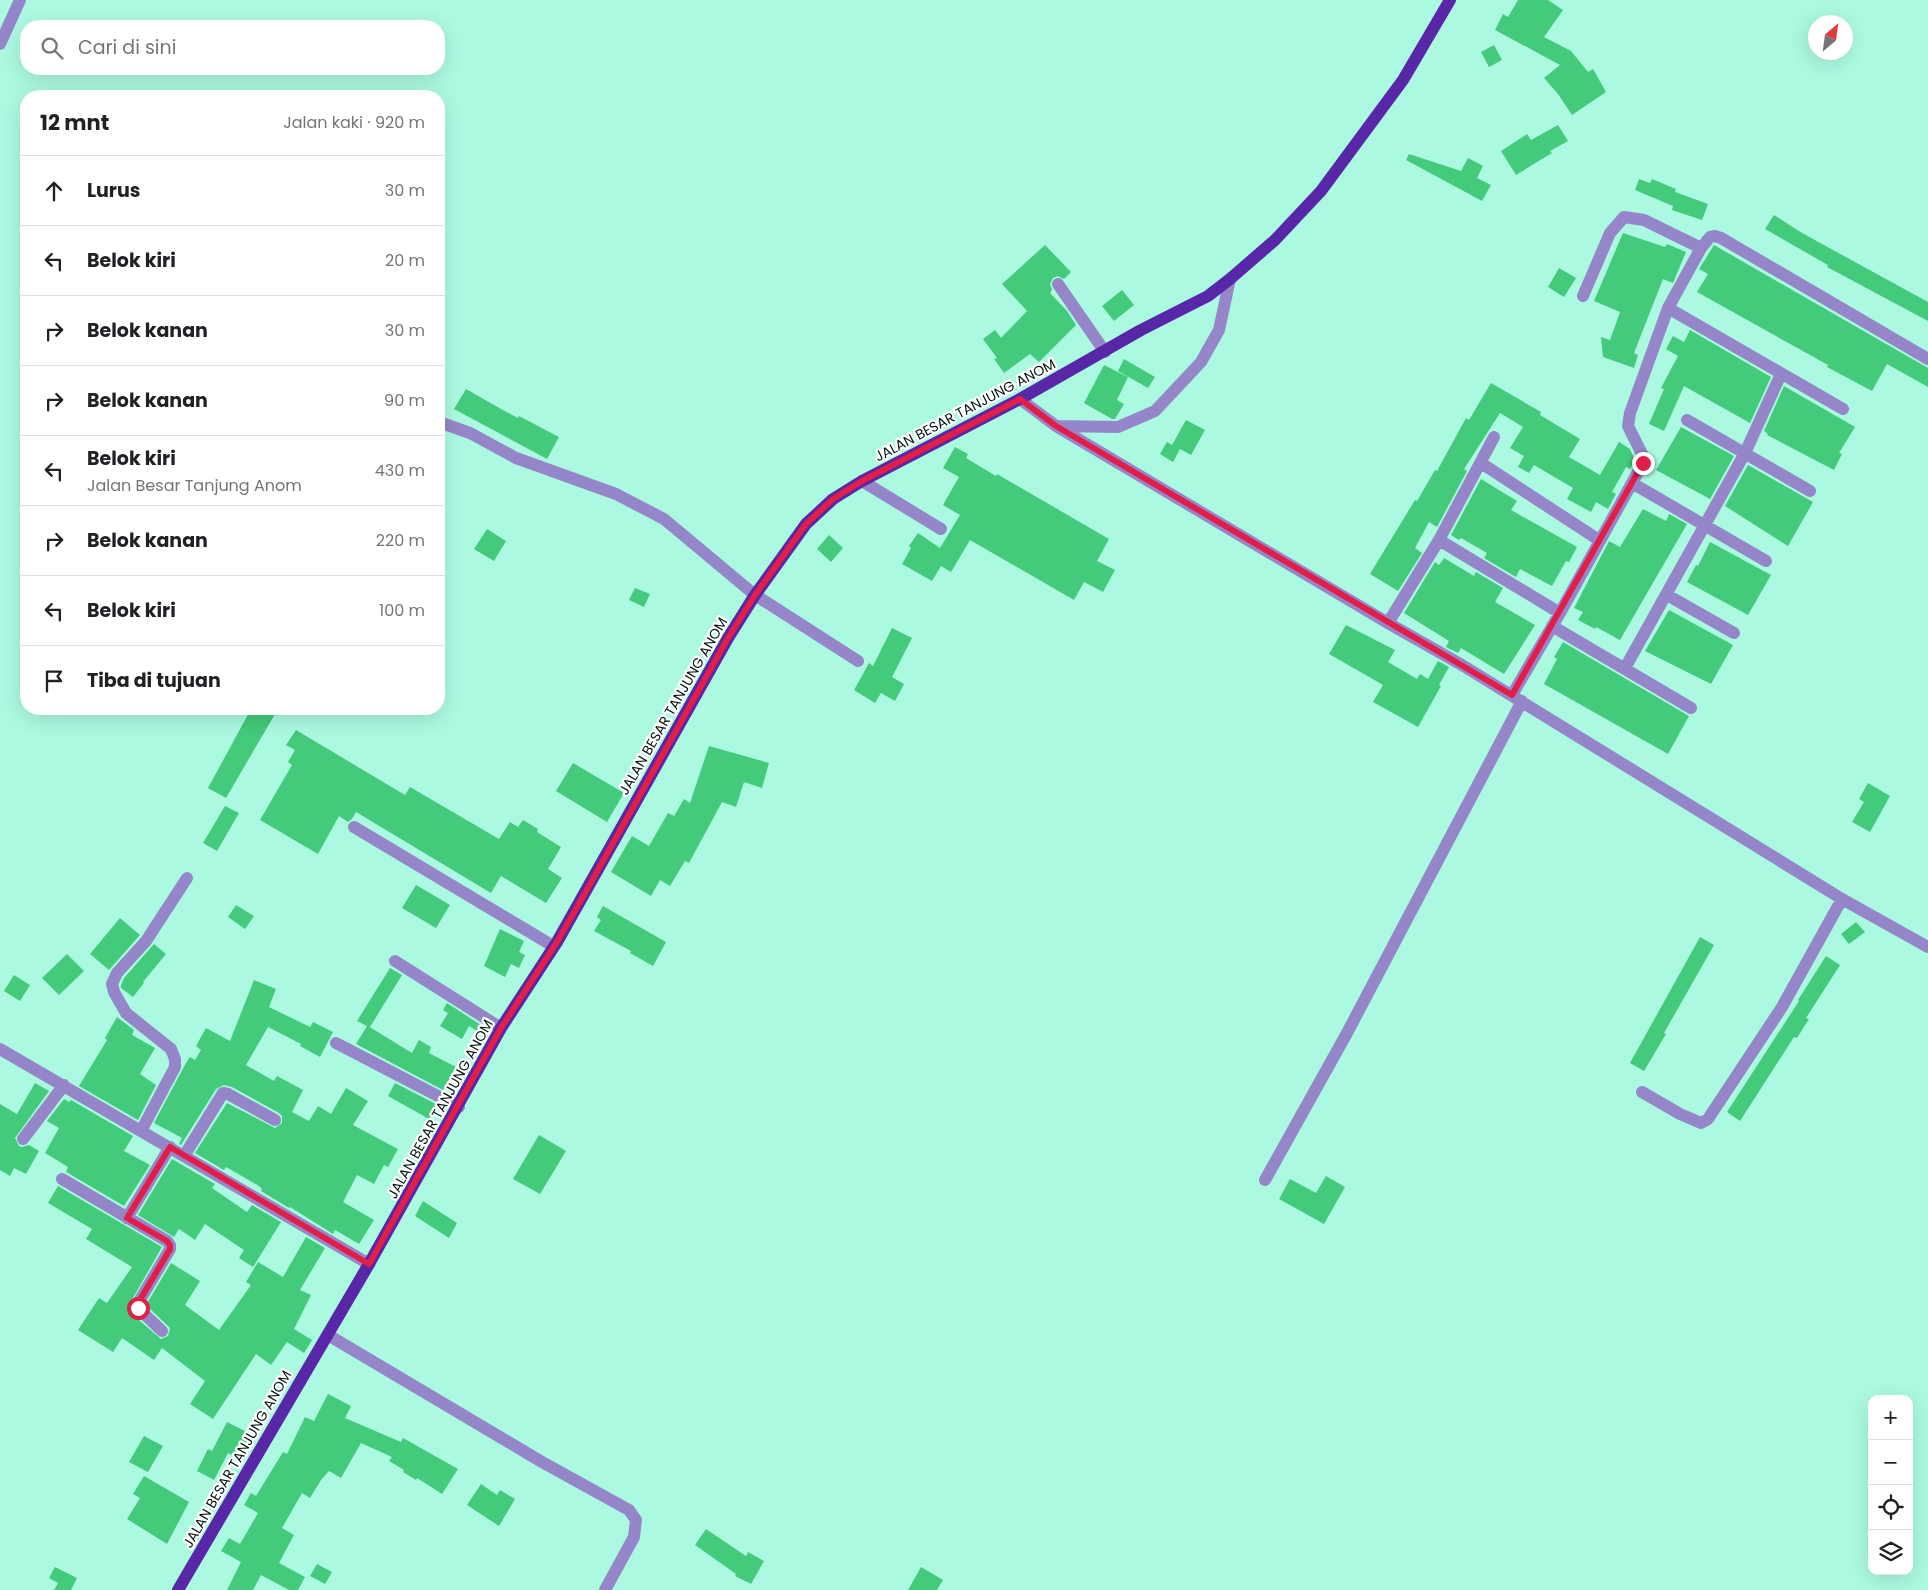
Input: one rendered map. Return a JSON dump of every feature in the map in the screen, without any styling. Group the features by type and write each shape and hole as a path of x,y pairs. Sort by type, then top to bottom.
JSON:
{"main road":[{"name":"JALAN BESAR TANJUNG ANOM","path":"178,1590 369,1264 501,1028 553,946 728,638 755,595 806,524 833,499 862,481 1020,399 1141,330 1208,296 1230,279 1275,240 1320,191 1403,80 1450,0"}],"street":[{"path":"0,44 20,0"},
{"path":"1583,296 1610,232 1624,217 1644,220 1701,248"},
{"path":"1265,1180 1347,1033 1552,626 1644,458 1628,426 1630,412 1668,308 1701,248 1710,237 1721,238 1928,359"},
{"path":"1056,426 1118,427 1155,411 1202,362 1219,330 1230,279"},
{"path":"1058,284 1105,352"},
{"path":"1668,308 1843,409"},
{"path":"1625,668 1745,453 1781,374"},
{"path":"1020,399 1056,426 1517,698 1842,899 1928,947"},
{"path":"1687,420 1810,491"},
{"path":"445,424 470,432 516,458 616,494 664,519 755,595 858,661"},
{"path":"1388,623 1439,540 1494,437"},
{"path":"1481,463 1599,540"},
{"path":"862,481 941,529"},
{"path":"1632,483 1766,561"},
{"path":"1439,540 1560,613"},
{"path":"1667,595 1734,633"},
{"path":"1552,626 1691,708"},
{"path":"354,827 553,946"},
{"path":"141,1130 175,1067 175,1059 171,1049 126,1013 114,992 112,984 117,973 146,941 187,878"},
{"path":"1642,1092 1680,1114 1702,1123 1708,1118 1782,1007 1842,899"},
{"path":"395,961 501,1028"},
{"path":"336,1043 458,1106"},
{"path":"0,1049 369,1264"},
{"path":"23,1139 64,1085"},
{"path":"184,1156 223,1093 275,1120"},
{"path":"127,1218 170,1147"},
{"path":"62,1179 167,1241 170,1245 170,1249 137,1305 162,1330"},
{"path":"328,1335 542,1462 629,1510 636,1520 634,1537 605,1590"}],"building":[{"path":"1518,0 1548,0 1563,10 1544,37 1571,51 1588,72 1593,69 1606,92 1572,115 1558,94 1544,78 1560,65 1495,30 1503,14 1508,17"},
{"path":"1494,45 1502,60 1489,67 1481,52"},
{"path":"1558,125 1568,141 1516,175 1501,151 1527,134 1531,140"},
{"path":"1409,154 1461,171 1468,158 1483,166 1477,178 1491,185 1482,201 1406,160"},
{"path":"1639,179 1650,183 1652,179 1676,189 1675,192 1708,204 1702,220 1672,210 1673,206 1635,190"},
{"path":"1774,215 1802,233 1928,302 1928,321 1827,267 1828,265 1765,229"},
{"path":"1623,233 1665,247 1667,244 1686,252 1673,283 1663,279 1634,353 1638,355 1634,368 1603,357 1601,337 1610,340 1620,312 1594,301"},
{"path":"1045,245 1071,272 1064,279 1058,276 1053,278 1050,284 1052,290 1050,293 1067,311 1076,325 1039,362 1030,354 1004,373 994,359 997,358 983,339 995,330 1001,338 1027,311 1002,284"},
{"path":"1714,245 1928,368 1928,387 1887,364 1872,391 1697,292 1708,274 1699,269"},
{"path":"1559,268 1576,278 1564,297 1548,287"},
{"path":"1122,290 1134,305 1114,321 1102,306"},
{"path":"1690,330 1771,377 1750,423 1684,386 1664,431 1649,424 1664,389 1661,388 1678,356 1666,349 1673,336 1684,342"},
{"path":"1124,359 1155,377 1148,388 1118,371"},
{"path":"1104,365 1128,377 1117,400 1124,404 1115,419 1084,403"},
{"path":"1491,383 1541,412 1540,415 1580,439 1569,457 1600,475 1619,442 1630,449 1635,460 1630,469 1626,467 1612,492 1616,494 1608,509 1596,502 1591,512 1567,499 1573,488 1534,465 1529,473 1518,467 1524,456 1510,448 1523,427 1500,413 1464,469 1467,471 1437,527 1429,522 1415,548 1422,553 1398,591 1370,574 1415,500 1417,501 1435,470 1437,471 1466,418 1469,420"},
{"path":"1784,386 1855,427 1839,453 1842,454 1834,470 1767,435 1764,431"},
{"path":"466,389 518,418 519,416 559,437 547,459 454,409"},
{"path":"1186,420 1205,430 1191,455 1180,449 1173,462 1160,454 1167,442 1172,445"},
{"path":"1681,427 1734,456 1710,499 1656,470"},
{"path":"955,447 968,454 966,458 996,476 997,474 1109,539 1097,561 1115,570 1103,592 1084,582 1074,600 970,540 951,572 941,566 932,581 902,564 911,548 909,546 918,533 940,548 960,515 943,505 959,477 943,468"},
{"path":"1748,465 1813,502 1788,546 1725,506"},
{"path":"1481,479 1517,501 1511,510 1577,547 1569,562 1566,561 1552,586 1520,569 1516,577 1484,558 1487,553 1461,538 1459,540 1451,535"},
{"path":"1643,509 1666,521 1669,514 1687,524 1620,640 1578,620 1583,612 1574,608 1609,541 1620,547"},
{"path":"487,529 506,541 494,561 474,549"},
{"path":"829,535 843,548 831,562 817,549"},
{"path":"1710,542 1771,575 1748,615 1687,582 1696,565 1698,566"},
{"path":"1444,558 1474,576 1476,572 1503,588 1495,602 1535,625 1504,674 1461,648 1458,653 1446,647 1449,641 1404,613 1435,562 1439,565"},
{"path":"635,588 650,594 644,607 629,600"},
{"path":"1669,610 1733,645 1711,684 1645,651"},
{"path":"1346,625 1395,650 1388,662 1417,679 1420,674 1428,679 1438,661 1449,667 1439,685 1441,686 1418,727 1373,702 1383,685 1329,654"},
{"path":"892,628 912,638 892,677 904,684 895,701 881,693 875,703 854,690 869,663 873,666"},
{"path":"1563,642 1689,716 1668,754 1544,684 1557,659 1554,657"},
{"path":"248,715 274,715 226,798 208,788"},
{"path":"296,730 405,795 410,787 499,839 510,822 518,827 523,820 538,829 537,832 561,847 548,869 562,878 546,903 501,876 491,893 356,812 348,822 339,816 318,854 260,820 292,765 288,762 295,750 286,745"},
{"path":"709,746 769,763 762,788 744,782 736,807 722,802 689,863 685,861 670,886 660,880 651,896 611,872 632,836 649,846 668,813 674,816 684,799 690,803"},
{"path":"573,763 624,793 607,822 556,791"},
{"path":"1868,783 1890,796 1870,832 1852,822 1864,802 1859,799"},
{"path":"225,806 239,813 217,851 203,843"},
{"path":"416,885 450,905 436,928 402,908"},
{"path":"236,905 254,916 245,929 228,917"},
{"path":"603,906 666,942 653,966 630,953 631,951 594,931 601,920 597,917"},
{"path":"120,918 140,935 109,970 90,954"},
{"path":"1856,922 1865,932 1849,944 1841,934"},
{"path":"500,929 524,941 519,952 525,955 519,968 511,964 505,977 484,966"},
{"path":"1700,937 1714,945 1644,1071 1630,1063"},
{"path":"154,944 166,954 133,997 121,988 121,985 124,978"},
{"path":"67,954 84,971 59,995 42,978"},
{"path":"1826,956 1840,965 1806,1018 1809,1019 1797,1038 1794,1037 1740,1121 1727,1112"},
{"path":"390,968 402,975 370,1027 368,1026 412,1053 419,1040 431,1047 429,1053 456,1067 443,1090 356,1044 367,1026 357,1021"},
{"path":"14,975 30,985 20,1001 4,991"},
{"path":"254,980 276,989 269,1007 310,1027 313,1022 333,1032 320,1057 300,1046 301,1044 268,1027 246,1065 274,1081 277,1076 303,1090 292,1112 309,1121 318,1106 331,1114 346,1088 368,1101 353,1125 398,1149 388,1167 384,1165 374,1184 357,1175 343,1202 374,1220 359,1244 335,1230 333,1234 261,1191 262,1189 259,1186 226,1167 224,1170 195,1153 227,1103 275,1128 282,1123 282,1116 279,1113 232,1087 224,1085 216,1089 181,1145 179,1144 182,1138 154,1123 186,1063 190,1057 195,1060 201,1050 196,1046 206,1028 230,1041"},
{"path":"447,1003 484,1027 480,1033 469,1026 462,1039 440,1026 448,1013 443,1010"},
{"path":"117,1017 134,1030 132,1035 155,1048 140,1074 156,1085 138,1120 79,1086 107,1040 105,1038"},
{"path":"35,1083 49,1091 15,1138 19,1146 29,1145 39,1151 26,1174 14,1168 10,1176 0,1170 0,1104 17,1114"},
{"path":"395,1083 436,1104 429,1119 388,1096"},
{"path":"64,1099 69,1102 71,1100 133,1136 124,1151 150,1165 124,1206 66,1172 68,1167 45,1153 59,1128 47,1121"},
{"path":"539,1135 566,1151 540,1194 513,1179"},
{"path":"172,1159 215,1184 212,1188 247,1212 252,1205 281,1222 253,1267 239,1258 244,1250 205,1224 195,1240 179,1229 174,1237 138,1215"},
{"path":"1326,1176 1345,1187 1324,1224 1279,1199 1290,1179 1316,1193"},
{"path":"58,1186 162,1247 129,1305 132,1314 161,1339 168,1336 170,1328 146,1305 171,1263 200,1281 185,1305 219,1330 251,1285 246,1282 258,1262 283,1277 306,1237 325,1248 300,1290 311,1295 294,1329 312,1340 304,1353 287,1342 271,1365 256,1354 213,1419 190,1404 205,1381 162,1348 154,1360 122,1338 113,1352 78,1330 99,1298 107,1303 132,1267 86,1239 92,1229 48,1203"},
{"path":"423,1201 457,1223 449,1238 415,1216"},
{"path":"328,1394 351,1406 345,1418 401,1442 403,1438 458,1469 442,1494 417,1478 416,1480 403,1472 404,1470 389,1461 392,1457 361,1443 341,1478 329,1471 310,1498 302,1493 282,1528 294,1535 279,1563 305,1577 298,1590 289,1590 261,1575 253,1590 227,1590 241,1562 221,1551 229,1538 240,1544 258,1513 244,1505 251,1493 256,1496 283,1452 287,1454 305,1417 314,1421"},
{"path":"227,1422 251,1434 238,1458 228,1453 214,1480 197,1471 208,1449 212,1451"},
{"path":"144,1436 163,1446 148,1472 129,1462"},
{"path":"144,1476 189,1502 167,1544 127,1519 140,1498 133,1494"},
{"path":"481,1484 497,1495 500,1490 515,1499 499,1526 467,1505"},
{"path":"706,1529 746,1556 748,1552 764,1561 751,1584 735,1576 736,1574 695,1545"},
{"path":"317,1564 332,1572 325,1584 310,1576"},
{"path":"55,1567 77,1578 71,1590 54,1590 58,1583 49,1578"},
{"path":"921,1567 943,1580 937,1590 908,1590"}],"route":[{"path":"138,1308 137,1305 170,1249 170,1245 167,1241 127,1218 170,1147 369,1264 501,1028 557,942 746,609 806,524 833,499 862,481 1020,399 1056,426 1512,695 1643,463"}]}
